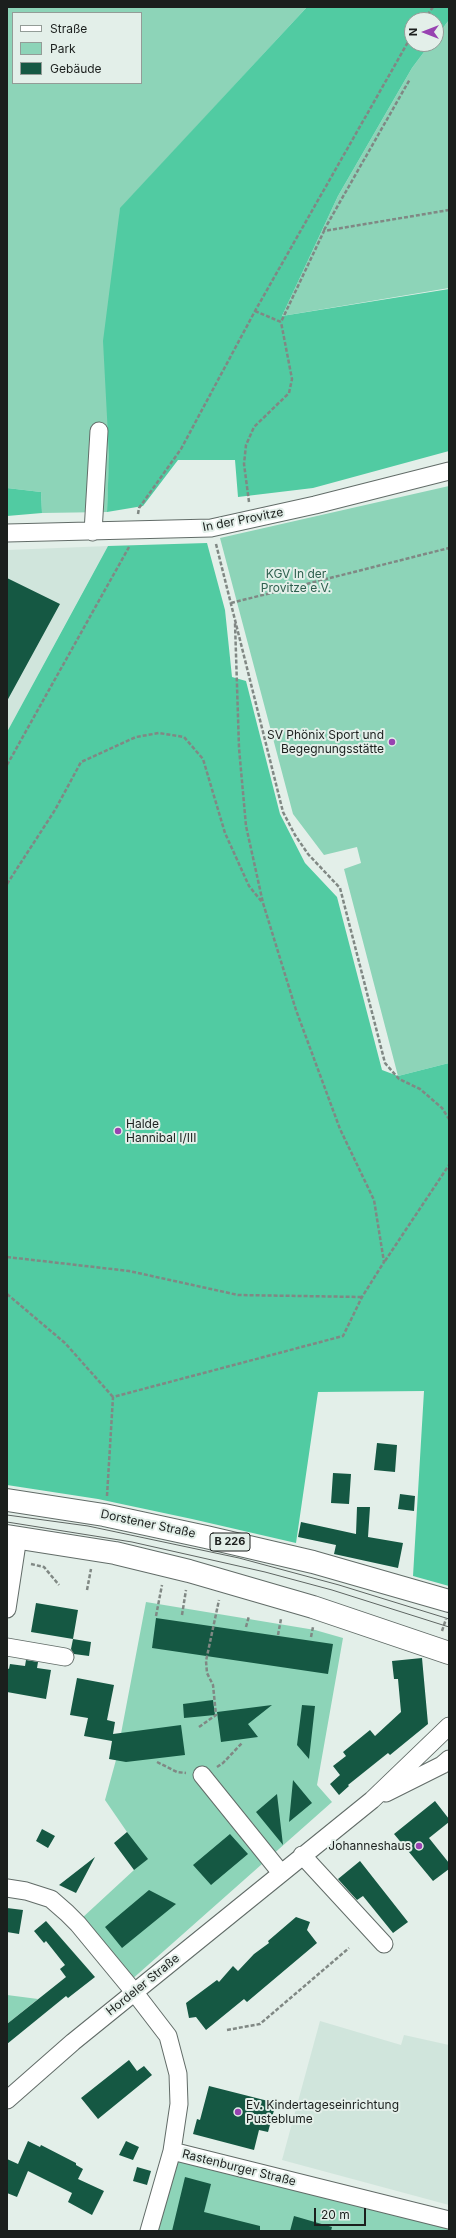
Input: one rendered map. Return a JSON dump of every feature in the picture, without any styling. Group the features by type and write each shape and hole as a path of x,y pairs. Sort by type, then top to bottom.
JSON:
{"main road":[{"name":"Dorstener Straße","path":"7,1500 104,1515 305,1561 449,1601"},
{"path":"12,1537 108,1552 189,1571 313,1607 445,1656"}],"street":[{"path":"93,532 99,431"},
{"name":"In der Provitze","path":"7,533 211,528 252,520 449,471"},
{"path":"7,1609 15,1563 12,1537"},
{"path":"7,1647 65,1657"},
{"name":"Hordeler Straße","path":"7,2100 73,2042 372,1800 449,1726"},
{"name":"Hordeler Straße","path":"372,1800 442,1765 449,1759"},
{"path":"202,1775 280,1873"},
{"path":"302,1856 384,1944"},
{"name":"Rastenburger Straße","path":"7,1888 26,1891 51,1899 78,1924 135,1993 168,2036 178,2074 179,2104 172,2151 449,2220"},
{"path":"149,2231 172,2151"}],"path":[{"path":"7,765 137,531 139,508 181,449 255,311 404,49"},
{"path":"252,520 244,464 246,445 254,427 289,392 292,379 281,322 324,231 410,79"},
{"path":"324,231 449,210"},
{"path":"255,311 281,322"},
{"path":"211,528 283,812 295,835 308,854 340,888 385,1063 399,1079 420,1089 442,1108 449,1119"},
{"path":"231,603 449,548"},
{"path":"235,623 239,748 246,826 263,903 296,1010 340,1129 374,1200 384,1262"},
{"path":"7,884 55,810 81,762 136,737 159,733 184,737 203,760 225,833 248,886 263,903"},
{"path":"113,1397 343,1336 362,1297 449,1166"},
{"path":"7,1257 130,1271 238,1295 362,1297"},
{"path":"7,1294 65,1343 113,1397 108,1488 104,1515"},
{"path":"15,1563 44,1567 60,1585"},
{"path":"156,1616 167,1565"},
{"path":"182,1615 189,1571"},
{"path":"199,1727 216,1715 213,1685 207,1673 206,1661 216,1611"},
{"path":"246,1627 248,1616"},
{"path":"278,1635 281,1619"},
{"path":"158,1762 177,1772 202,1775 223,1763 242,1743"},
{"path":"227,2030 260,2024 349,1948"}],"shaded area":[{"path":"108,546 73,610 7,732 7,550"},
{"path":"320,2021 401,2045 404,2035 449,2045 449,2205 282,2160"}],"green space":[{"path":"7,7 307,7 120,209 107,512 42,513 41,492 7,488"},
{"path":"307,7 449,7 449,20 444,27 444,12 404,12 404,52 424,52 412,68 338,196 282,316 449,289 449,451 313,488 238,497 235,460 178,460 143,506 107,512 109,455 103,341 120,208"},
{"path":"449,20 449,288 282,316 338,196 412,68 424,52 444,52 444,27"},
{"name":"KGV In der Provitze e.V.","path":"449,486 449,1063 398,1076 344,869 361,863 357,847 324,855 293,814 220,538"},
{"path":"7,488 41,492 42,513 7,516"},
{"path":"207,543 225,610 232,677 246,681 280,814 305,863 337,897 382,1070 398,1076 449,1063 449,1586 413,1576 424,1391 318,1392 296,1543 98,1499 7,1485 7,732 108,546"},
{"path":"146,1602 315,1630 343,1638 317,1785 332,1802 130,1981 82,1918 134,1870 127,1832 105,1800 116,1760"},
{"path":"7,1995 38,1999 7,2024"},
{"path":"172,2151 449,2220 449,2231 149,2231"}],"building":[{"path":"7,578 60,604 7,701"},
{"path":"377,1443 397,1445 395,1472 374,1470"},
{"path":"333,1473 351,1474 349,1504 331,1503"},
{"path":"400,1494 415,1496 414,1511 398,1509"},
{"path":"357,1507 370,1507 368,1537 403,1543 398,1568 334,1554 336,1545 298,1537 301,1522 356,1534"},
{"path":"36,1603 78,1610 73,1639 31,1632"},
{"path":"156,1618 333,1644 328,1674 152,1648"},
{"path":"73,1639 91,1642 89,1656 74,1654 71,1649"},
{"path":"422,1658 428,1724 390,1755 388,1753 348,1785 349,1786 339,1795 330,1784 340,1775 333,1766 346,1756 343,1752 370,1730 375,1736 401,1712 398,1679 394,1679 392,1661"},
{"path":"26,1660 38,1662 37,1668 51,1670 46,1699 7,1692 7,1668 9,1669 10,1664 25,1666"},
{"path":"77,1678 114,1685 107,1720 115,1722 113,1734 181,1725 185,1755 126,1762 109,1759 112,1741 84,1736 88,1718 70,1715"},
{"path":"213,1700 215,1715 184,1718 183,1704"},
{"path":"272,1705 248,1724 258,1737 221,1742 217,1712"},
{"path":"302,1705 315,1706 309,1759 297,1745"},
{"path":"293,1780 312,1803 289,1822"},
{"path":"277,1794 283,1845 256,1812"},
{"name":"Johanneshaus","path":"435,1801 449,1819 449,1822 429,1838 449,1863 449,1869 433,1881 394,1834"},
{"path":"42,1829 55,1836 48,1848 36,1841"},
{"path":"127,1832 148,1859 134,1870 114,1843"},
{"path":"230,1834 248,1854 211,1885 193,1865"},
{"path":"95,1857 76,1893 59,1885"},
{"path":"360,1861 408,1922 393,1933 363,1896 357,1900 338,1879"},
{"path":"149,1890 176,1904 122,1948 105,1927"},
{"path":"7,1908 23,1910 19,1934 7,1932"},
{"path":"296,1917 310,1922 307,1930 317,1943 247,2002 244,1999 206,2030 196,2017 189,2018 186,2003 217,1980 219,1982 233,1966 238,1971 254,1954 269,1943 268,1941"},
{"path":"46,1921 95,1977 68,1998 66,1996 7,2044 7,2024 66,1977 60,1969 65,1965 46,1941 44,1943 34,1931"},
{"path":"129,2060 137,2071 144,2066 152,2075 98,2119 81,2098"},
{"name":"Ev. Kindertageseinrichtung Pusteblume","path":"209,2086 276,2103 268,2132 259,2130 254,2150 193,2134 197,2119 200,2120"},
{"path":"28,2141 40,2147 41,2145 76,2163 76,2165 83,2169 78,2179 104,2191 92,2215 68,2202 72,2193 28,2171 17,2197 7,2193 7,2159 18,2164"},
{"path":"126,2141 139,2147 133,2160 119,2155"},
{"path":"137,2167 151,2171 147,2185 133,2181"},
{"path":"185,2177 211,2184 204,2212 260,2226 260,2231 172,2231"},
{"path":"294,2216 332,2227 331,2231 290,2231"}],"tram line":[{"path":"7,1515 88,1526 239,1558 339,1585 449,1619"},
{"path":"7,1522 132,1542 265,1572 332,1590 449,1627"}],"place":[{"name":"SV Phönix Sport und Begegnungsstätte","path":"392,742"},
{"name":"Halde Hannibal I/III","path":"118,1131"},
{"name":"Johanneshaus","path":"419,1846"},
{"name":"Ev. Kindertageseinrichtung Pusteblume","path":"238,2112"}]}
